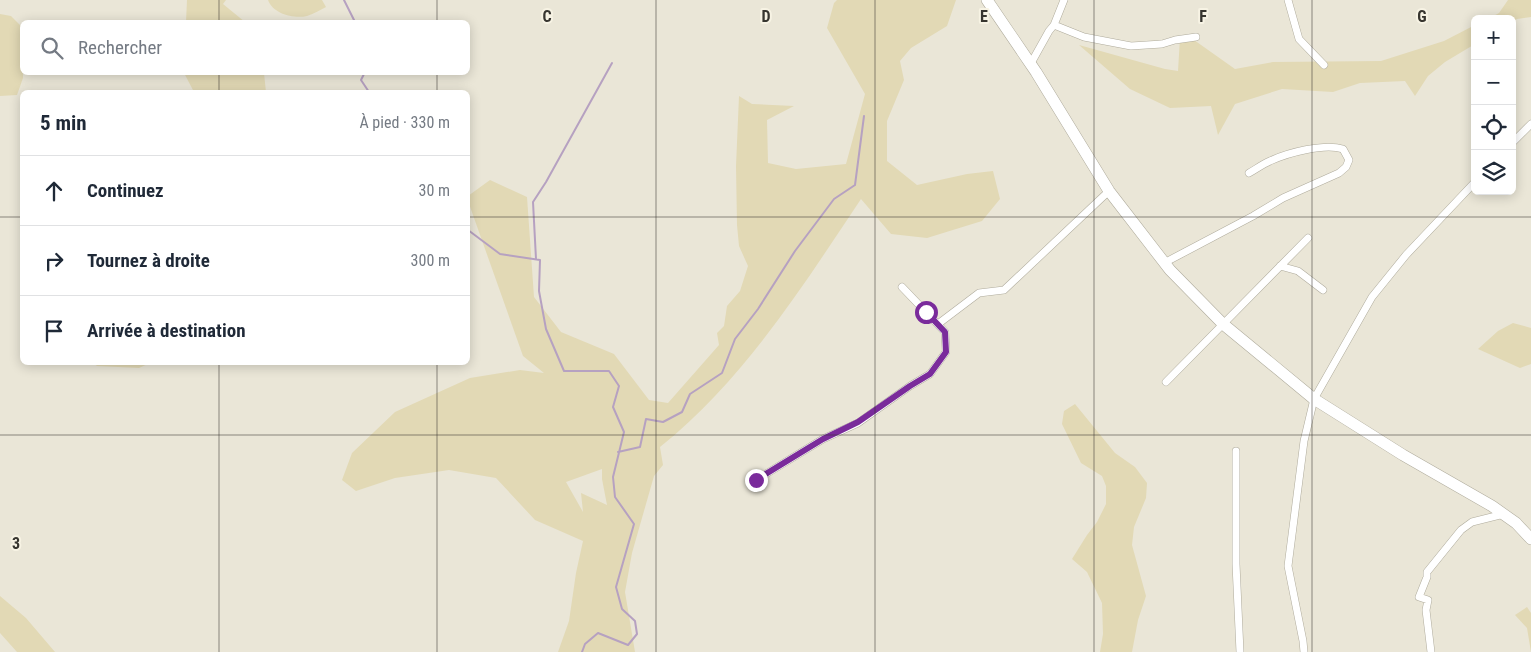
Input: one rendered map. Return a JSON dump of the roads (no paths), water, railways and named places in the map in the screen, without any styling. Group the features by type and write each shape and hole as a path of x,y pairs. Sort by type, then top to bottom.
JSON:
{"highway":[{"path":"987,0 1109,191 1164,263 1223,324 1314,399 1388,446 1504,514 1531,540"}],"street":[{"path":"1030,65 1054,25 1064,0"},
{"path":"1288,0 1299,39 1324,65"},
{"path":"1054,25 1084,37 1132,46 1162,44 1196,37"},
{"path":"1516,139 1531,124"},
{"path":"1164,263 1254,216 1283,198 1339,173 1346,167 1349,160 1343,149 1331,147 1282,156 1267,162 1249,173"},
{"path":"1304,652 1288,566 1304,441 1314,399 1372,297 1406,256 1471,186"},
{"path":"938,324 979,293 1004,290 1109,191"},
{"path":"1166,382 1308,238"},
{"path":"1280,266 1298,270 1324,290"},
{"path":"756,480 823,439 858,422 930,374 946,352 945,332 902,287"},
{"path":"1236,452 1236,564 1240,652"},
{"path":"1430,652 1426,610 1428,600 1420,597 1427,578 1427,572 1461,530 1472,522 1504,514"}],"waterway":[{"path":"344,0 354,20"},
{"path":"536,259 533,202 612,63"},
{"path":"364,75 361,80 368,90"},
{"path":"618,452 640,447 646,419 663,422 682,412 690,394 722,373 735,339 758,309 795,251 834,199 855,185 864,116"},
{"path":"470,232 500,254 540,260 539,291 546,329 564,371 609,371 619,386 613,407 624,432 613,477 615,497 634,524 616,587 622,609 635,621 637,634 628,645 598,633 585,644 582,652"}]}
